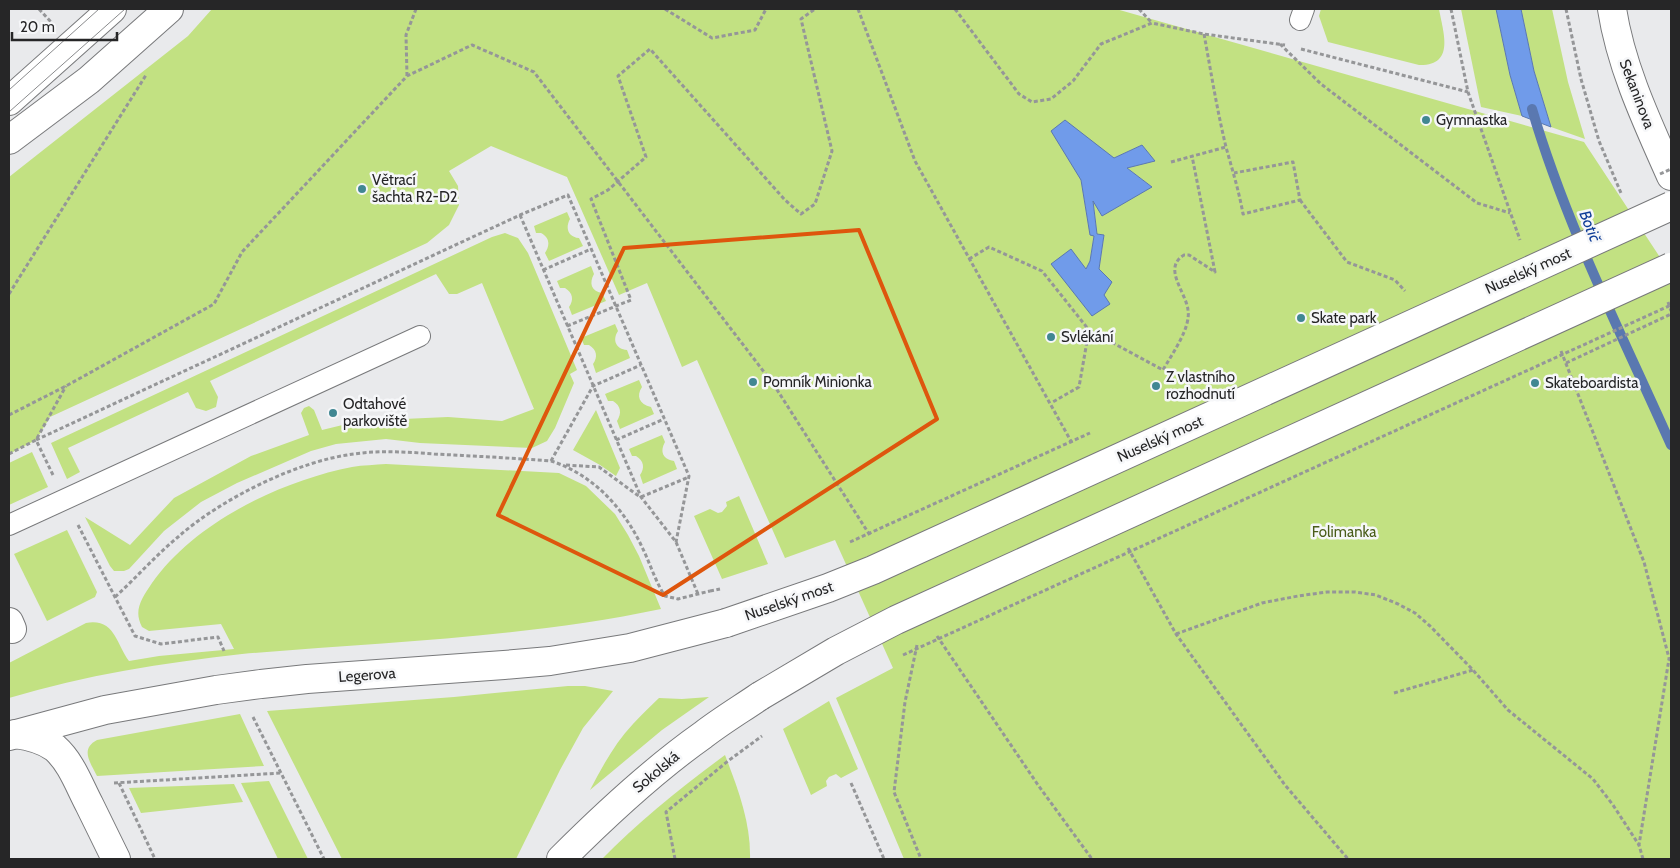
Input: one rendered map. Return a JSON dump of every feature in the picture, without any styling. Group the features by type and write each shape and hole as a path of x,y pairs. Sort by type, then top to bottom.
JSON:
{"main road":[{"path":"9,101 112,9"},
{"path":"9,140 89,80 169,9"},
{"name":"Sekaninova","path":"1612,9 1629,76 1667,152 1662,176"},
{"name":"Nuselský most","path":"726,623 828,588 873,570 1671,206"},
{"name":"Sokolská","path":"561,859 633,791 702,735 760,696 829,654 896,620 1671,266"},
{"name":"Legerova","path":"12,735 104,710 216,690 308,679 550,661 630,648 726,623"},
{"path":"12,735 32,736 44,741 55,749 74,773 116,859"}],"lane":[{"path":"9,525 65,501 420,336"}],"path":[{"path":"406,76 406,35 416,9"},
{"path":"666,9 712,38 755,30 766,9"},
{"path":"567,326 631,300 591,199 608,190 646,157 618,76 650,49 785,200 801,214 815,204 832,151 801,19 815,9"},
{"path":"955,9 1019,94 1032,102 1051,99 1073,81 1101,44 1152,23 1204,34 1289,46"},
{"path":"1140,9 1152,23"},
{"path":"1566,9 1581,79 1597,132 1622,195"},
{"path":"1204,34 1226,147 1244,214 1300,200 1293,162 1234,173"},
{"path":"1279,44 1322,84 1477,203 1510,213"},
{"path":"9,415 66,386 214,304 242,252 406,76 472,45 534,72 774,385 845,498"},
{"path":"1298,48 1468,92"},
{"path":"9,294 149,70"},
{"path":"1171,162 1226,147"},
{"path":"1662,176 1667,152"},
{"path":"970,259 989,247 1042,271 1088,330 1163,370 1189,320 1186,299 1175,276 1176,262 1184,255 1189,255 1214,272 1192,156"},
{"path":"1617,194 1626,189"},
{"path":"9,454 520,215 568,195 689,476 676,542"},
{"path":"520,215 641,497 676,542 698,594"},
{"path":"1517,239 1526,235"},
{"path":"542,270 591,249"},
{"path":"1400,292 1409,288"},
{"path":"1566,363 1660,319 1671,312 1668,302"},
{"path":"898,657 1671,305"},
{"path":"1051,403 1079,387 1088,330"},
{"path":"551,461 593,386 641,365"},
{"path":"36,440 66,386"},
{"path":"616,440 664,419"},
{"path":"847,543 1092,432"},
{"path":"36,440 65,501 135,636 161,644 218,637 224,651"},
{"path":"115,597 177,538 200,519 261,485 327,459 388,451 551,461 564,465 591,481 622,512 642,545 660,590 665,596 678,599 727,587"},
{"path":"564,465 599,467 641,497"},
{"path":"641,497 689,476"},
{"path":"1176,634 1262,604 1308,595 1355,592 1376,595 1415,613 1473,670 1508,710 1593,779 1613,805 1639,845 1643,859"},
{"path":"934,631 1038,785 1092,859"},
{"path":"917,644 905,702 894,792 921,859"},
{"path":"1639,845 1669,658 1671,662"},
{"path":"1394,693 1473,670"},
{"path":"253,715 324,859"},
{"path":"675,859 666,812 767,732"},
{"path":"80,785 281,773"},
{"path":"119,783 155,859"},
{"path":"851,783 884,859"}],"highlighted area":[{"path":"859,230 937,419 663,595 498,515 624,248"}],"green space":[{"name":"Folimanka","path":"212,9 1116,9 1584,142 1671,274 1671,859 904,859 836,698 893,668 835,540 785,558 697,360 682,367 647,283 619,295 567,177 491,146 449,171 458,186 459,205 449,225 427,243 50,417 36,440 9,454 9,177 188,36","holes":["1142,145 1154,161 1127,168 1151,186 1102,216 1093,199 1097,234 1104,236 1099,269 1104,295 1051,264 1086,269 1090,261 1094,235 1090,235 1081,180 1114,158"]},
{"path":"1321,9 1439,9 1444,37 1443,54 1431,64 1419,65 1328,42 1319,16"},
{"path":"1461,9 1496,9 1510,75 1522,116 1481,107"},
{"path":"1521,9 1552,9 1568,82 1585,139 1551,127 1534,71"},
{"path":"567,212 570,219 568,232 572,236 579,238 583,246 549,261 545,253 548,247 548,239 541,233 536,233 534,226"},
{"path":"505,233 518,238 528,253 577,370 570,374 574,383 555,428 547,441 532,448 420,443 386,439 336,444 311,451 237,483 201,502 164,531 129,569 114,571 85,517 130,545 174,498 251,456 309,435 301,413 304,408 309,406 314,410 322,430 359,421 448,417 502,421 534,409 482,283 457,294 449,294 436,274 210,381 218,397 216,407 206,411 196,408 188,392 68,448 80,472 67,479 51,443 492,237"},
{"path":"591,266 594,274 592,286 595,290 602,293 606,301 572,315 569,307 572,302 571,294 565,288 560,288 557,281"},
{"path":"615,324 618,331 615,341 620,348 627,350 630,358 596,373 593,364 596,359 595,351 589,345 584,345 581,338"},
{"path":"639,380 642,387 639,394 641,402 651,407 654,414 620,429 617,421 620,415 619,407 613,401 608,401 605,394"},
{"path":"596,410 620,468 616,476 573,450"},
{"path":"662,435 665,442 663,454 674,461 677,469 643,484 640,475 643,470 642,462 636,456 632,456 629,449"},
{"path":"32,452 48,487 9,505 9,463"},
{"path":"386,464 559,473 586,486 615,514 628,535 661,609 557,627 505,633 242,654 183,661 95,676 9,698 9,663 86,623 96,622 109,628 129,661 159,656 234,649 221,624 149,631 142,627 138,615 142,599 170,561 191,541 215,523 269,494 297,482 356,466"},
{"path":"739,496 768,564 722,579 694,516 710,509 718,513 722,512 727,506 726,502"},
{"path":"67,530 97,592 95,597 47,621 14,554"},
{"path":"585,686 613,691 583,728 516,859 342,859 267,711 454,697"},
{"path":"709,697 662,730 590,790 620,739 659,698"},
{"path":"829,701 858,769 841,778 836,774 829,777 826,781 827,786 811,795 783,729"},
{"path":"240,714 264,766 97,776 88,756 89,747 97,740"},
{"path":"725,755 746,819 750,859 602,859 661,805"},
{"path":"269,781 308,859 278,859 241,783"},
{"path":"234,784 243,802 141,813 129,788"}],"water":[{"path":"1496,9 1521,9 1534,71 1551,127 1522,116 1510,75"},
{"path":"1065,120 1114,158 1142,145 1155,161 1127,168 1152,187 1102,216 1093,201 1097,234 1104,235 1099,269 1112,282 1104,295 1110,304 1092,316 1051,264 1071,249 1086,269 1090,261 1094,236 1090,235 1081,180 1051,131"}],"waterway":[{"name":"Botič","path":"1532,109 1561,195 1578,237 1671,445"}],"tram line":[{"path":"9,90 99,9"},
{"path":"9,112 125,9"}],"place":[{"name":"Gymnastka","path":"1426,120"},
{"name":"Větrací šachta R2-D2","path":"362,189"},
{"name":"Skate park","path":"1301,318"},
{"name":"Svlékání","path":"1051,337"},
{"name":"Pomník Minionka","path":"753,382"},
{"name":"Skateboardista","path":"1535,383"},
{"name":"Z vlastního rozhodnutí","path":"1156,386"},
{"name":"Odtahové parkoviště","path":"333,413"}]}
